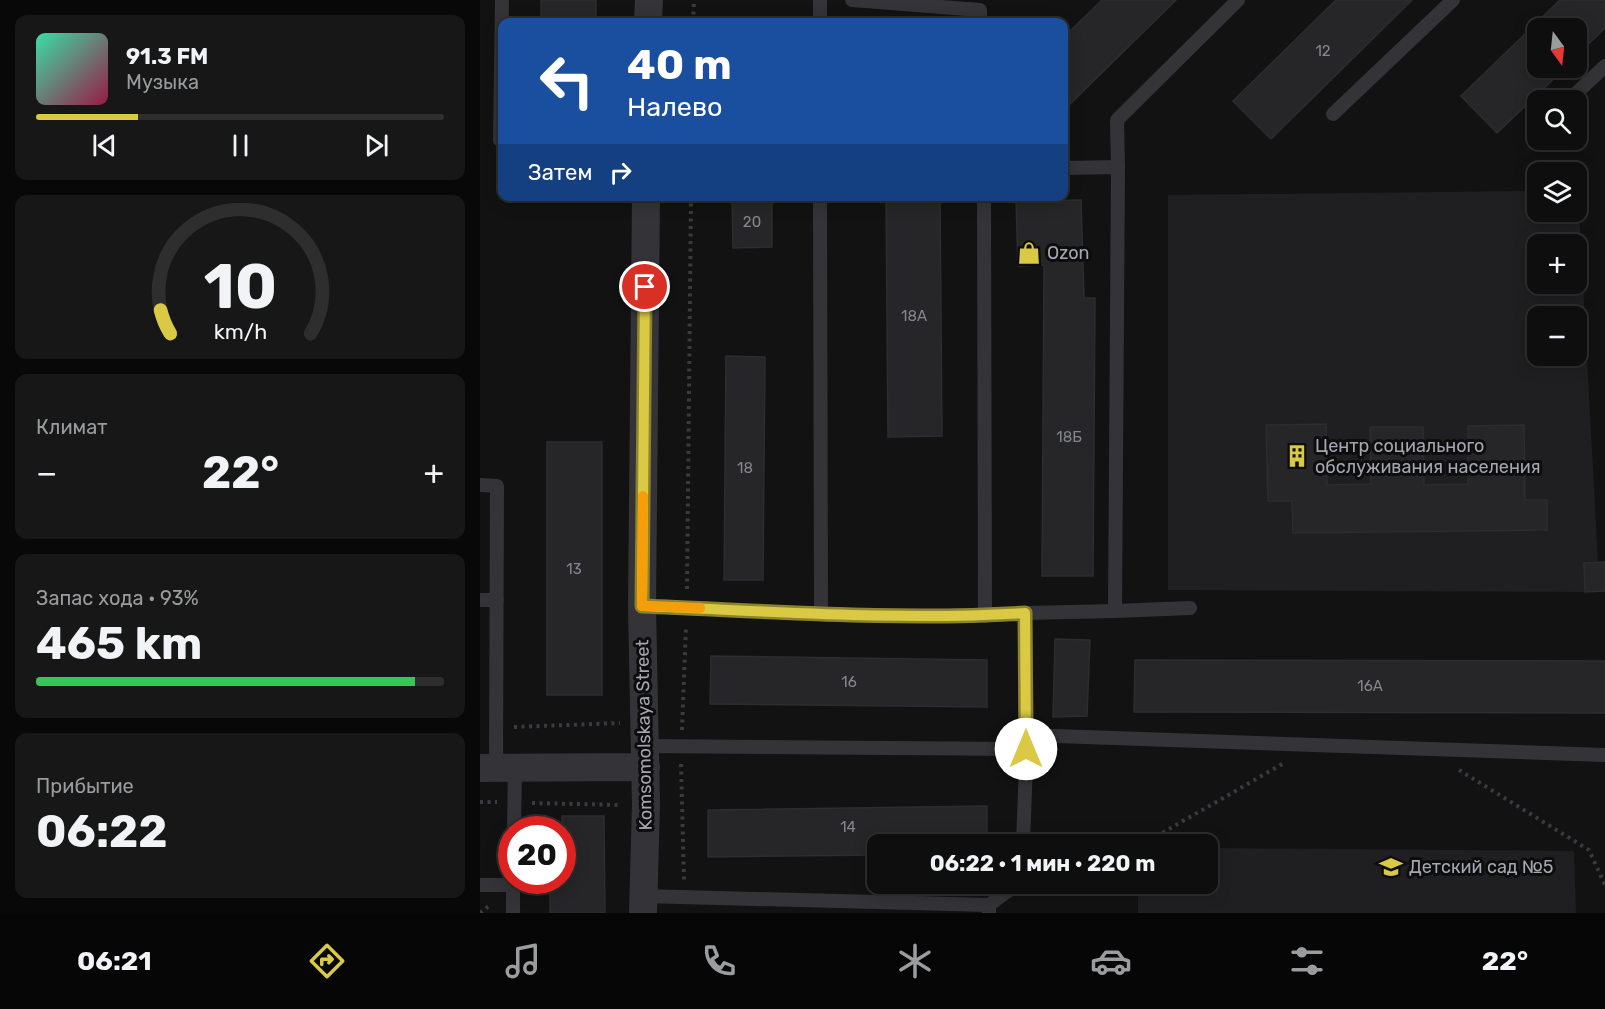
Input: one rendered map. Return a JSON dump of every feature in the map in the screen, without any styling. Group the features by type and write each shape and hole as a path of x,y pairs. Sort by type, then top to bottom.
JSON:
{"street":[{"path":"648,18 649,0"},
{"name":"Komsomolskaya Street","path":"643,904 646,756 642,606 646,201"},
{"path":"497,768 646,756"}],"lane":[{"path":"502,0 502,18"},
{"path":"820,0 820,18"},
{"path":"852,0 980,10 980,18"},
{"path":"1115,611 1117,120 1238,0"},
{"path":"1333,114 1453,0"},
{"path":"1580,90 1605,66"},
{"path":"1068,168 1118,167"},
{"path":"820,201 821,613"},
{"path":"984,201 985,616"},
{"path":"480,484 497,486 497,768 515,802 514,816"},
{"path":"480,600 497,600"},
{"path":"642,606 985,616 1190,608"},
{"path":"1023,834 1026,742 1025,613"},
{"path":"646,756 681,746 1026,742 1316,745 1605,755"},
{"path":"480,885 498,884"},
{"path":"513,894 513,913"},
{"path":"643,904 684,897 989,909 1006,894"}],"path":[{"path":"693,18 694,0"},
{"path":"684,897 681,746 687,608 691,201"},
{"path":"498,728 611,724"},
{"path":"1160,834 1316,745"},
{"path":"1425,749 1589,850 1605,885"},
{"path":"480,802 624,805"}],"shaded area":[{"path":"1527,191 1527,222 1580,222 1580,234 1527,234 1527,294 1584,294 1584,306 1527,306 1527,366 1587,366 1587,358 1598,562 1584,563 1585,592 1168,590 1168,195"},
{"name":"Детский сад №5","path":"1218,848 1574,851 1576,913 1138,913 1138,894 1218,894"}],"building":[{"path":"541,0 596,0 596,18 541,18"},
{"path":"1102,0 1176,0 1068,106 1068,33"},
{"path":"1336,0 1412,0 1271,139 1233,101"},
{"path":"1560,0 1605,0 1605,28 1587,45 1587,18 1541,18"},
{"path":"1527,32 1527,78 1555,78 1542,90 1527,90 1527,104 1497,133 1461,96"},
{"path":"1081,200 1084,298 1095,298 1093,576 1042,576 1044,265 1018,266 1016,201"},
{"path":"732,201 772,201 772,247 733,248"},
{"path":"886,201 940,201 942,436 888,437"},
{"path":"726,356 765,357 763,580 724,580"},
{"name":"Центр социального обслуживания населения","path":"1326,424 1327,485 1371,484 1370,427 1423,427 1424,485 1468,484 1468,426 1524,425 1525,500 1547,500 1547,530 1293,533 1292,501 1268,501 1266,425"},
{"path":"547,442 602,442 602,695 547,695"},
{"path":"1605,562 1605,591 1585,592 1584,563"},
{"path":"1055,639 1090,640 1087,716 1053,717"},
{"path":"711,656 987,660 987,707 710,704"},
{"path":"1135,660 1605,661 1605,713 1134,712"},
{"path":"987,806 987,834 867,834 867,855 708,857 708,810"},
{"path":"576,816 604,816 605,913 550,913 550,894 576,894"}],"slow traffic":[{"path":"643,496 642,606 700,608"}],"place":[{"name":"Ozon","path":"1029,253"},
{"name":"Центр социального обслуживания населения","path":"1297,456"},
{"name":"Детский сад №5","path":"1391,867"}],"route":[{"path":"645,287 642,606 985,616 1025,613 1026,749"}]}
